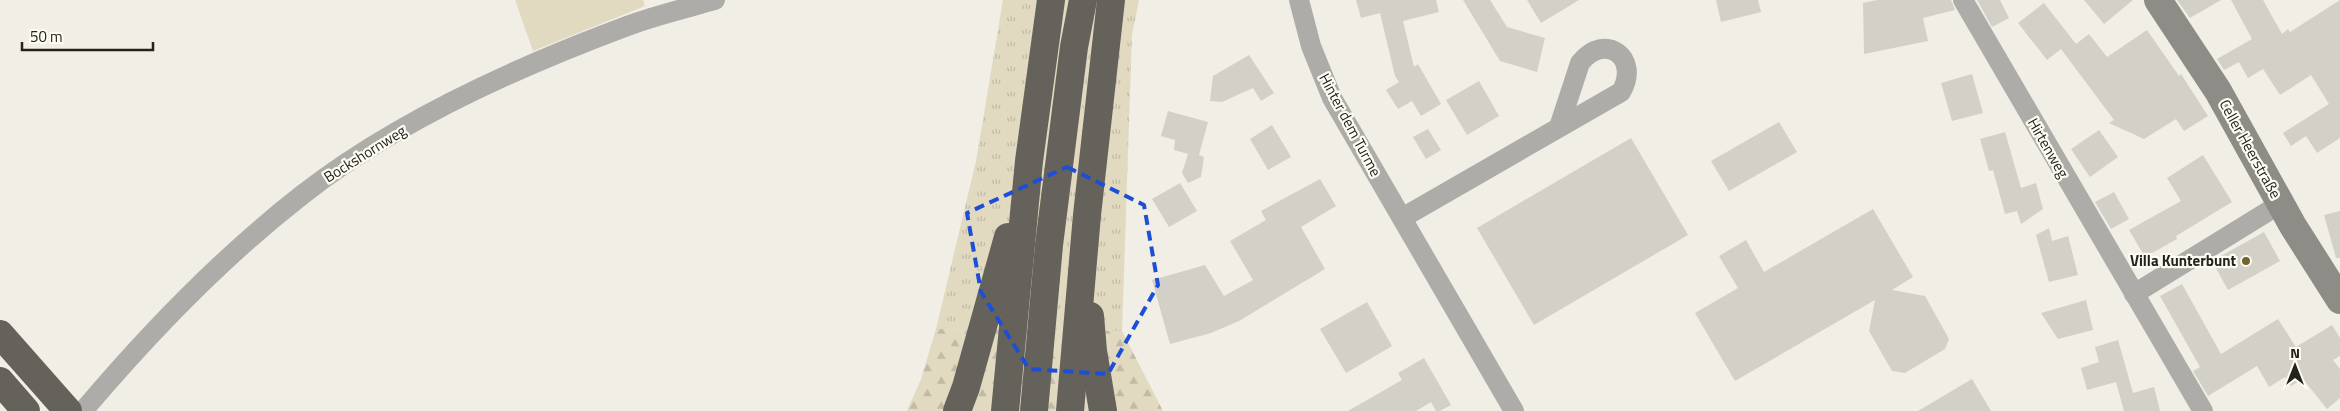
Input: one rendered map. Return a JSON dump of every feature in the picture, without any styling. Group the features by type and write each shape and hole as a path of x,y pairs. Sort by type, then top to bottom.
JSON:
{"highway":[{"path":"1005,411 1030,161 1051,0"},
{"path":"1034,411 1049,245 1074,47 1083,0"},
{"path":"1070,411 1087,215 1111,0"},
{"path":"957,411 980,340 1030,161"},
{"path":"1087,215 1088,294 1103,411"},
{"path":"0,334 68,411"},
{"path":"0,381 26,411"}],"main road":[{"name":"Celler Heerstraße","path":"2158,0 2218,91 2280,204 2313,260 2340,300"}],"street":[{"name":"Bockshornweg","path":"89,404 168,317 231,254 303,194 365,152 430,114 537,63 631,25 715,0"},
{"name":"Hinter dem Turme","path":"1300,0 1311,46 1332,98 1514,411"},
{"name":"Hirtenweg","path":"1963,0 2203,411"},
{"path":"1402,218 1560,127"},
{"path":"2134,294 2280,204"}],"highlighted area":[{"path":"1067,167 1144,205 1158,285 1108,374 1029,369 981,292 967,213"}],"green space":[{"path":"515,0 643,0 645,6 533,51"},
{"path":"1003,0 1139,0 1132,35 1122,331 936,329 976,161"},
{"path":"936,329 1122,331 1163,411 907,411 921,379"}],"building":[{"path":"1356,0 1436,0 1439,12 1403,21 1414,67 1418,64 1441,104 1421,116 1412,101 1398,109 1386,90 1399,82 1395,76 1380,13 1361,18"},
{"path":"1463,0 1490,0 1507,27 1545,38 1537,72 1500,61"},
{"path":"1527,0 1579,0 1541,23"},
{"path":"1716,0 1758,0 1761,12 1721,22"},
{"path":"1877,0 1951,0 1955,10 1923,18 1928,41 1864,54 1863,3"},
{"path":"1977,0 2000,0 2009,18 1992,27"},
{"path":"2084,0 2133,0 2104,24"},
{"path":"2177,0 2221,0 2190,18"},
{"path":"2231,0 2263,0 2282,34 2288,29 2290,32 2340,0 2340,138 2317,153 2306,136 2291,146 2283,133 2329,104 2311,75 2280,95 2263,69 2248,78 2239,62 2224,70 2217,59 2252,39"},
{"path":"2044,3 2076,44 2089,34 2107,57 2147,30 2179,76 2181,74 2208,116 2184,131 2176,119 2144,139 2109,123 2114,120 2061,49 2047,60 2018,23"},
{"path":"1249,55 1274,93 1261,101 1253,88 1222,102 1210,101 1213,76"},
{"path":"1972,74 1983,113 1952,121 1941,83"},
{"path":"1479,81 1499,116 1467,135 1446,100"},
{"path":"1168,111 1208,122 1199,155 1204,157 1201,177 1188,183 1182,173 1188,154 1174,150 1175,140 1161,136"},
{"path":"1779,122 1797,152 1729,191 1711,161"},
{"path":"1272,125 1291,157 1268,170 1250,139"},
{"path":"1428,129 1441,150 1426,159 1413,137"},
{"path":"2099,130 2118,157 2090,177 2071,149"},
{"path":"2005,132 2021,188 2036,183 2043,209 2021,224 2017,211 2005,214 1993,170 1989,171 1980,139"},
{"path":"1631,138 1688,235 1534,325 1477,228"},
{"path":"2203,155 2232,202 2176,236 2177,239 2145,257 2129,230 2181,201 2167,178"},
{"path":"1320,179 1336,206 1301,227 1325,269 1239,321 1211,333 1170,344 1152,280 1205,265 1224,296 1253,280 1230,241 1266,220 1261,211"},
{"path":"1180,183 1197,211 1169,227 1152,199"},
{"path":"2114,192 2129,219 2111,229 2095,202"},
{"path":"1873,209 1913,277 1892,290 1925,296 1949,339 1945,349 1905,373 1892,371 1869,331 1875,300 1735,381 1695,313 1738,288 1719,256 1746,240 1764,272"},
{"path":"2340,211 2340,258 2336,258 2324,215"},
{"path":"2049,228 2052,241 2068,236 2078,275 2049,282 2036,235"},
{"name":"Villa Kunterbunt","path":"2264,232 2280,261 2228,290 2212,261"},
{"path":"2182,284 2221,354 2278,319 2296,347 2332,325 2340,338 2340,356 2333,360 2340,369 2340,398 2327,409 2303,379 2291,386 2285,377 2269,387 2257,366 2208,396 2193,371 2200,367 2160,296"},
{"path":"2086,300 2093,330 2058,339 2041,313"},
{"path":"1367,302 1392,346 1346,373 1320,329"},
{"path":"2118,340 2133,393 2154,387 2160,411 2124,411 2116,382 2087,390 2081,368 2099,362 2095,347"},
{"path":"1424,358 1451,405 1440,411 1436,411 1431,402 1416,411 1348,411 1402,380 1398,373"},
{"path":"1972,379 1991,411 1918,411"}],"place":[{"name":"Villa Kunterbunt","path":"2246,261"}]}
